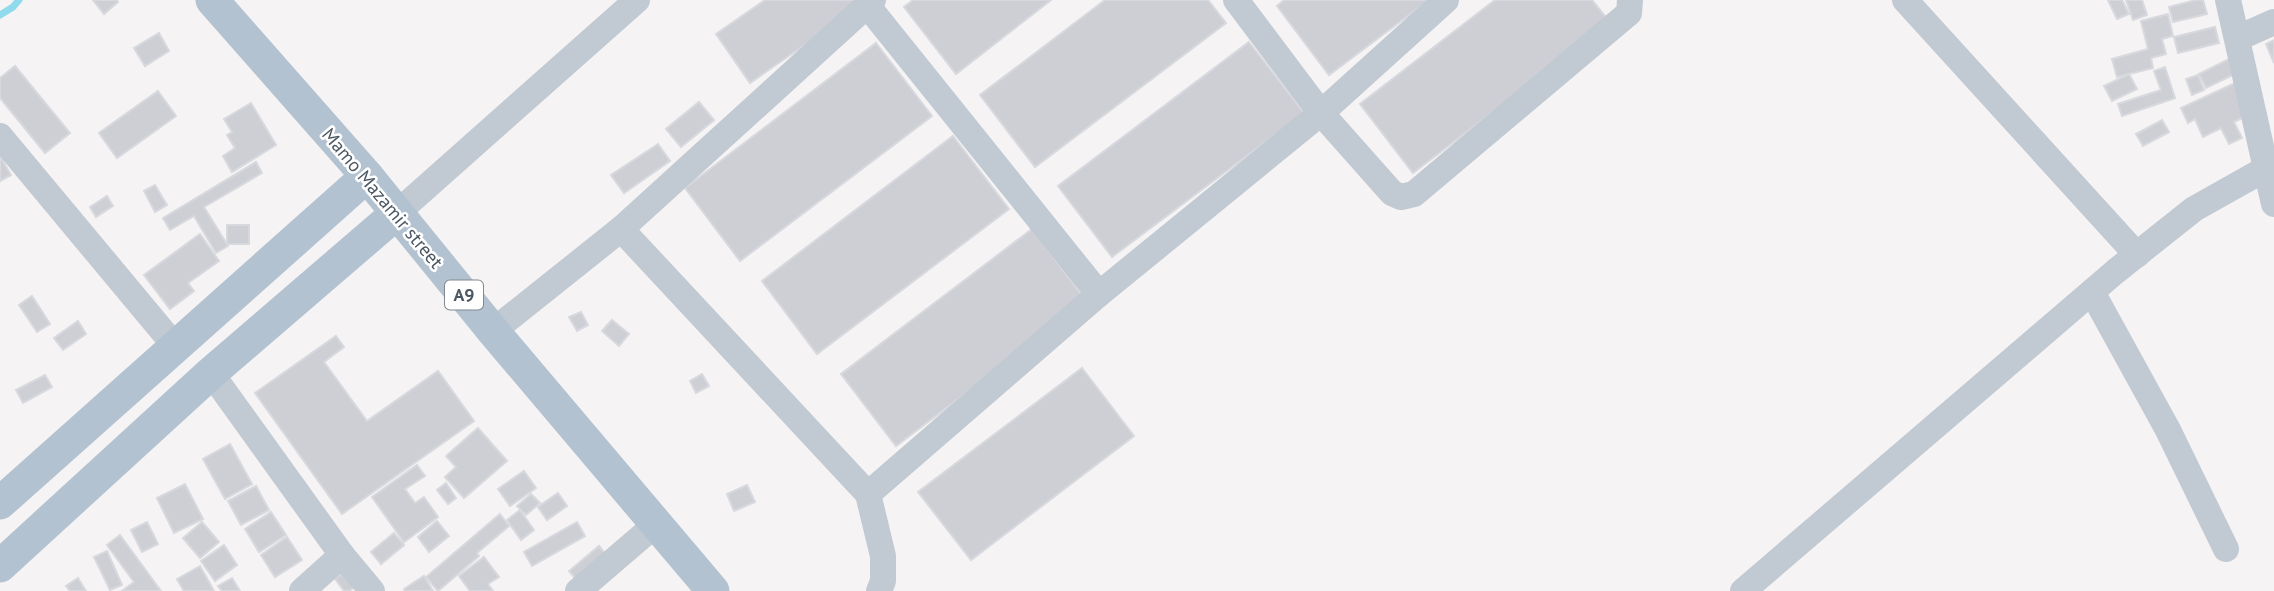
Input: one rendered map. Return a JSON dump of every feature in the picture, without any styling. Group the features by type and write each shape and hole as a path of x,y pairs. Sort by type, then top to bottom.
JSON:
{"main road":[{"name":"Mamo Mazamir street","path":"212,0 367,176 493,331 713,591"},
{"path":"0,503 367,176"},
{"path":"0,566 211,373 397,213"}],"street":[{"path":"397,213 637,0"},
{"path":"1236,0 1321,113 1392,193 1401,197 1414,194 1629,13 1630,0"},
{"path":"868,495 1099,294 1321,113 1446,0"},
{"path":"1905,0 2137,255"},
{"path":"2228,0 2269,166 2274,204"},
{"path":"493,331 621,229 870,3 1099,294"},
{"path":"2238,38 2274,22"},
{"path":"0,136 175,346"},
{"path":"1743,591 2137,255 2194,209 2269,166"},
{"path":"621,229 868,495 883,556 883,582 879,591"},
{"path":"2092,292 2168,430 2226,549"},
{"path":"211,373 342,555 372,591"},
{"path":"578,591 655,524"},
{"path":"302,591 342,555"}],"building":[{"path":"93,0 117,0 118,2 104,14"},
{"path":"765,0 869,0 750,83 716,34"},
{"path":"913,0 1051,0 956,74 904,7"},
{"path":"1105,0 1208,0 1226,23 1035,167 980,95"},
{"path":"1284,0 1429,0 1329,75 1277,6"},
{"path":"1495,0 1592,0 1610,22 1413,173 1360,104"},
{"path":"2108,0 2122,0 2129,14 2117,19"},
{"path":"2126,0 2142,0 2147,15 2133,20"},
{"path":"2203,0 2207,14 2173,22 2169,7"},
{"path":"2168,14 2173,36 2162,39 2166,54 2151,58 2153,68 2117,77 2112,59 2148,49 2141,21"},
{"path":"2215,27 2219,43 2178,53 2174,37"},
{"path":"159,33 169,51 145,66 134,48"},
{"path":"2274,40 2274,63 2266,44"},
{"path":"1249,42 1304,113 1112,257 1058,186"},
{"path":"876,43 932,116 740,261 685,188"},
{"path":"2233,57 2241,71 2206,88 2199,74"},
{"path":"15,66 70,133 45,153 0,98 0,78"},
{"path":"2165,67 2175,98 2122,116 2118,104 2161,90 2154,71"},
{"path":"2129,74 2137,89 2112,101 2104,86"},
{"path":"2198,75 2204,90 2192,95 2186,79"},
{"path":"2237,82 2252,113 2234,122 2242,138 2229,144 2221,128 2203,137 2195,119 2188,123 2181,108"},
{"path":"158,91 176,116 117,158 99,133"},
{"path":"699,102 714,120 681,147 666,129"},
{"path":"251,103 276,145 232,172 223,156 235,148 227,135 232,132 224,119"},
{"path":"2162,120 2169,132 2143,146 2136,134"},
{"path":"953,136 1009,209 817,354 762,281"},
{"path":"658,144 670,161 624,193 611,175"},
{"path":"0,156 11,175 0,181"},
{"path":"256,162 262,173 204,207 228,246 216,253 194,216 170,230 163,218"},
{"path":"155,185 167,205 155,212 144,191"},
{"path":"107,196 113,206 96,217 90,207"},
{"path":"227,225 249,225 249,244 227,244"},
{"path":"1032,229 1087,302 896,446 841,374"},
{"path":"200,234 219,261 188,283 194,291 170,309 144,275"},
{"path":"32,296 50,324 37,332 19,305"},
{"path":"581,312 588,325 577,331 569,317"},
{"path":"612,320 629,334 619,346 602,331"},
{"path":"78,321 86,334 63,350 54,338"},
{"path":"336,336 344,347 324,362 367,421 438,371 474,421 342,514 255,393"},
{"path":"1082,368 1134,436 971,560 918,492"},
{"path":"702,374 709,386 696,393 690,381"},
{"path":"45,375 52,387 23,403 16,390"},
{"path":"478,428 507,461 464,498 445,477 456,467 446,456"},
{"path":"230,444 252,484 225,499 203,459"},
{"path":"417,465 425,476 405,489 415,503 424,497 438,517 404,542 372,497"},
{"path":"524,471 536,488 510,506 498,489"},
{"path":"446,483 456,498 448,504 437,490"},
{"path":"185,484 203,519 174,533 157,498"},
{"path":"747,485 755,502 734,511 727,494"},
{"path":"256,486 269,510 241,525 228,501"},
{"path":"558,493 567,506 547,520 538,507"},
{"path":"531,494 540,503 526,515 517,506"},
{"path":"520,510 534,530 521,540 507,520"},
{"path":"271,512 286,535 259,552 245,529"},
{"path":"500,514 509,526 438,591 426,577"},
{"path":"437,521 449,536 429,552 418,537"},
{"path":"147,522 158,544 142,552 131,530"},
{"path":"202,522 219,542 200,558 183,538"},
{"path":"577,522 585,536 532,566 524,552"},
{"path":"394,533 404,545 381,564 371,552"},
{"path":"120,535 161,591 122,591 134,582 107,545"},
{"path":"287,537 302,560 275,577 261,555"},
{"path":"224,545 237,565 215,581 201,561"},
{"path":"599,546 618,569 586,591 569,571"},
{"path":"107,551 122,585 110,590 94,557"},
{"path":"484,557 499,577 488,584 493,591 470,591 459,576"},
{"path":"200,566 214,591 184,591 177,579"},
{"path":"345,571 356,586 349,591 344,591 335,579"},
{"path":"424,576 433,591 405,591 404,589"},
{"path":"78,578 86,591 70,591 66,586"},
{"path":"232,578 240,591 222,591 218,586"}],"waterway":[{"path":"0,15 19,0"}]}
